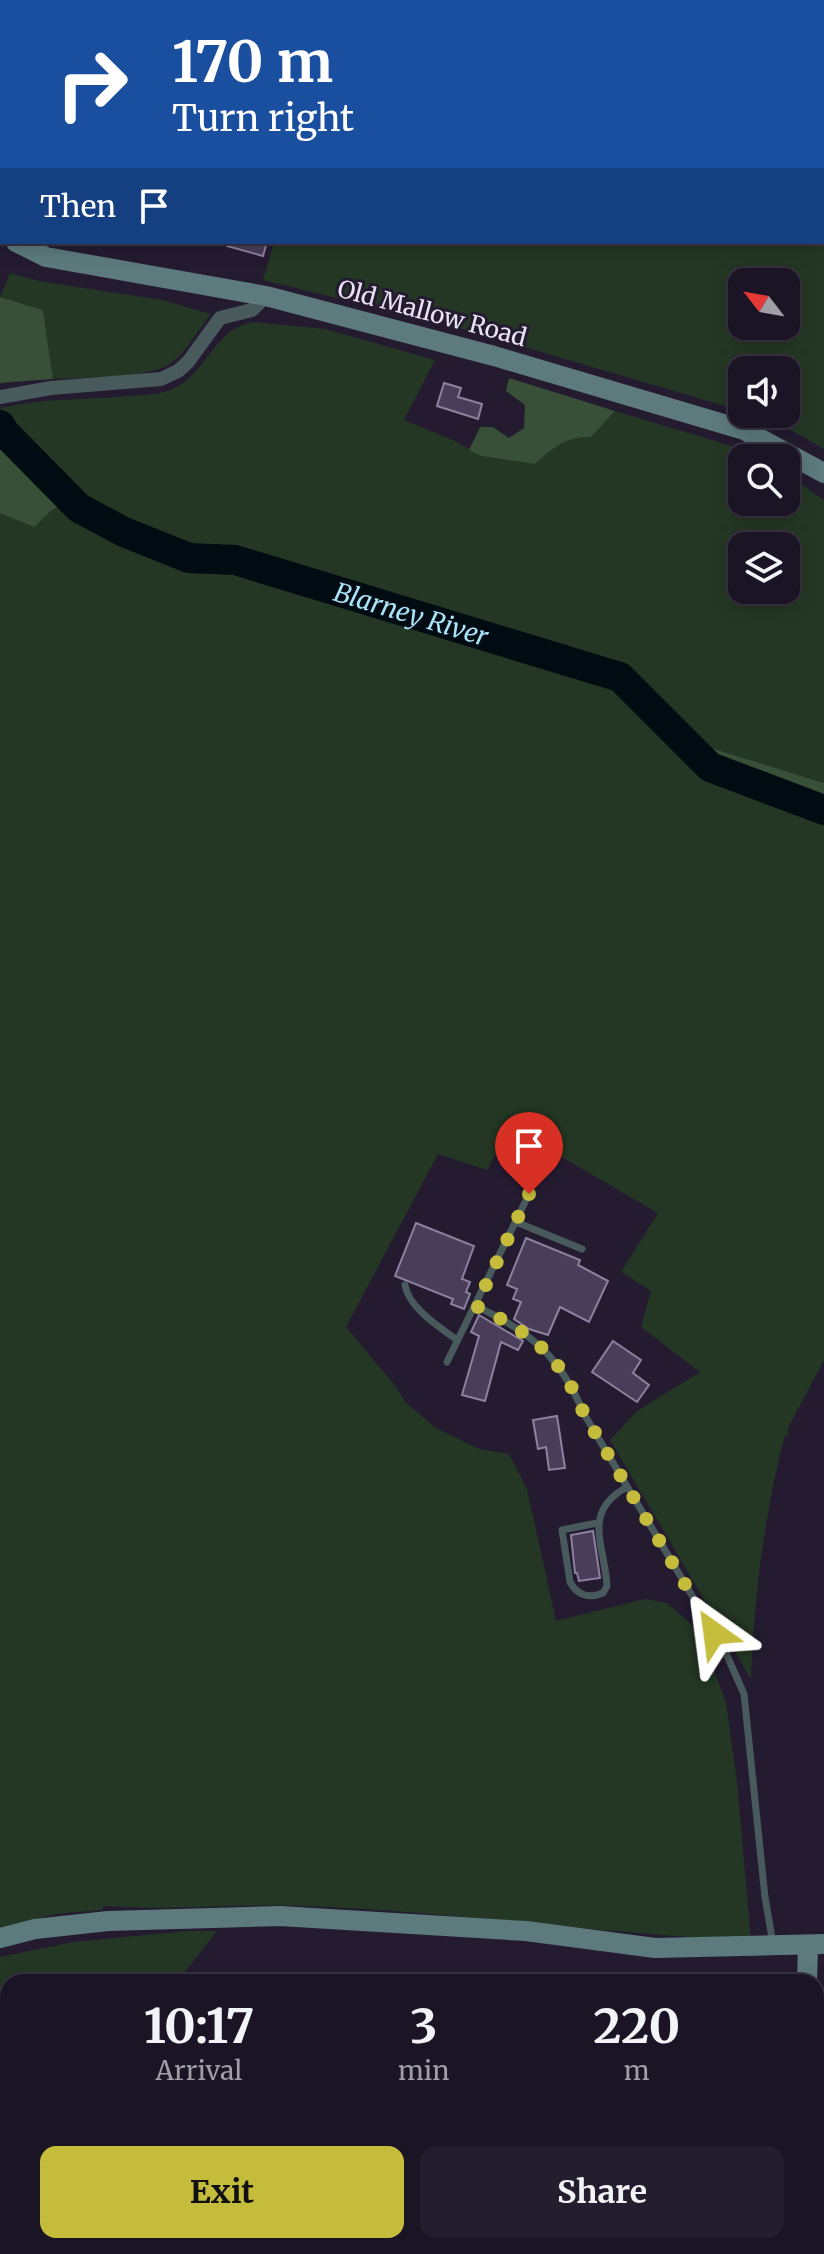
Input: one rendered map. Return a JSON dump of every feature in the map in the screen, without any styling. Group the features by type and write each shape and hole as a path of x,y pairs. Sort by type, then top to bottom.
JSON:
{"street":[{"name":"Old Mallow Road","path":"20,244 46,257 266,296 494,356 744,430 824,473"},
{"path":"0,396 51,388 161,379 188,362 220,318 252,310 266,296"},
{"path":"0,1938 35,1929 108,1921 280,1916 526,1931 655,1948 816,1945 809,1974"}],"lane":[{"path":"447,1362 529,1194"},
{"path":"516,1222 582,1249"},
{"path":"405,1285 406,1295 435,1324 457,1340"},
{"path":"476,1306 507,1321 540,1344 571,1384 584,1414 725,1651 744,1694 765,1897 774,1946"},
{"path":"597,1523 562,1530 570,1582 580,1594 588,1596 603,1593 607,1586 597,1523 613,1495 627,1487"}],"green space":[{"path":"273,244 824,244 824,449 787,428 800,428 800,356 728,356 728,407 466,330 263,280"},
{"path":"10,273 39,281 162,300 211,314 182,353 161,368 132,375 53,379 43,310 0,297"},
{"path":"0,297 43,310 53,379 0,383"},
{"path":"253,322 325,329 435,360 404,420 455,441 481,456 535,464 567,441 591,436 615,411 728,445 728,516 800,516 800,483 824,500 824,783 708,747 699,752 645,701 641,709 700,768 824,817 824,1360 788,1428 788,1437 785,1435 771,1495 761,1556 751,1679 610,1440 637,1411 700,1372 641,1327 651,1291 621,1272 658,1213 510,1127 487,1170 438,1154 346,1327 405,1402 436,1428 479,1449 509,1454 527,1489 556,1621 645,1599 667,1603 692,1625 726,1703 737,1782 751,1940 279,1905 104,1906 102,1910 55,1914 0,1930 0,513 34,526 51,511 71,500 124,532 188,557 184,550 87,501 39,455 0,408 170,390 193,375 228,334"},
{"path":"509,378 615,411 591,437 567,441 535,464 481,456 469,450 480,427 493,427 509,438 524,428 525,405 506,391"},
{"path":"0,425 71,500 51,511 34,527 0,513"},
{"path":"708,747 824,783 824,805 711,764 699,752"},
{"path":"217,1931 183,1974 0,1974 0,1957 73,1942"}],"building":[{"path":"227,244 266,244 263,256"},
{"path":"444,383 461,388 458,397 482,404 478,419 437,406"},
{"path":"416,1223 474,1246 462,1279 470,1282 466,1292 470,1294 464,1309 451,1304 453,1299 395,1276"},
{"path":"526,1238 580,1260 578,1265 608,1281 589,1322 560,1307 548,1335 529,1329 514,1319 521,1302 513,1299 517,1289 507,1285"},
{"path":"479,1315 523,1341 518,1350 501,1342 485,1401 462,1395 479,1336 471,1332"},
{"path":"613,1341 641,1360 633,1373 649,1385 637,1402 592,1372"},
{"path":"557,1416 565,1468 549,1470 546,1447 538,1449 533,1420"},
{"path":"593,1531 600,1578 579,1581 575,1573 571,1535"}],"waterway":[{"name":"Blarney River","path":"0,425 79,508 124,532 189,558 235,560 620,677 710,767 824,810"}],"route":[{"path":"529,1194 476,1306 507,1321 540,1344 571,1384 584,1414 714,1633"}]}
